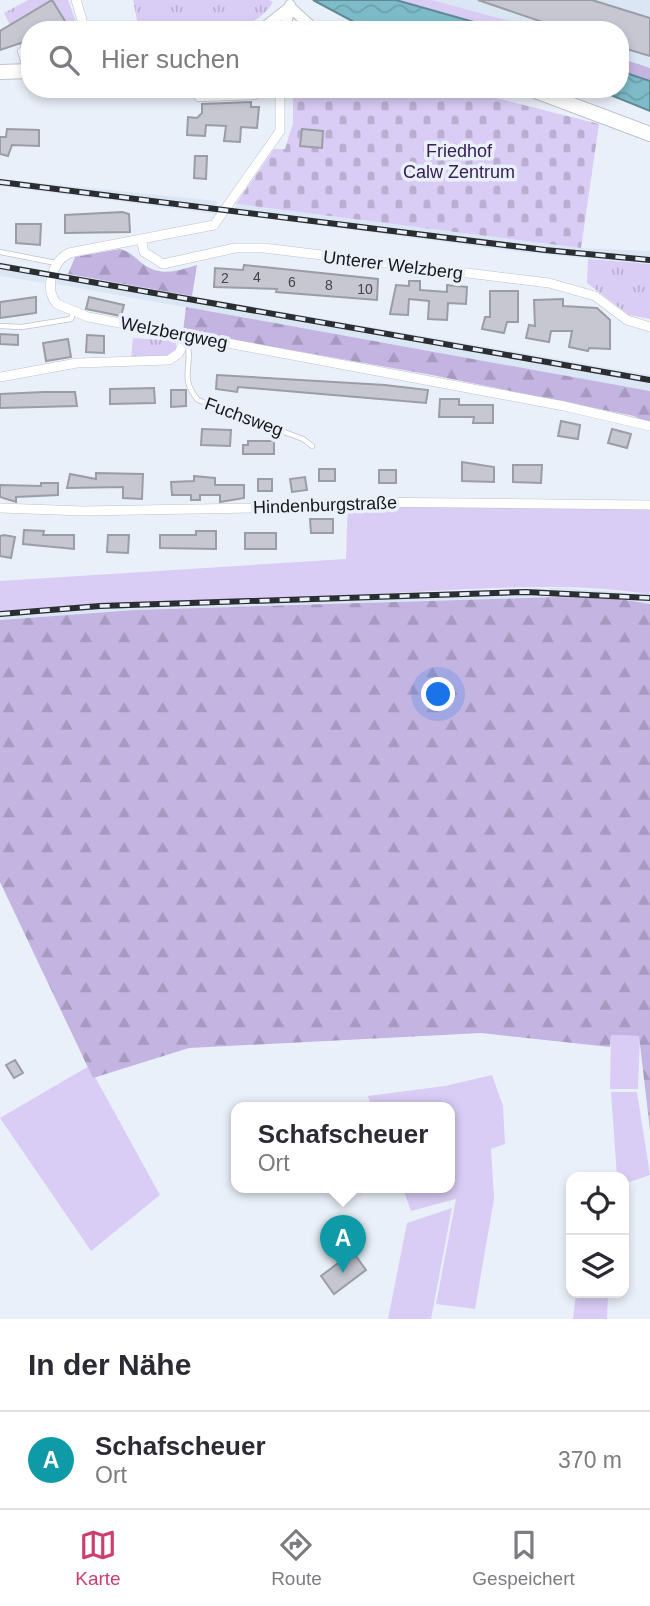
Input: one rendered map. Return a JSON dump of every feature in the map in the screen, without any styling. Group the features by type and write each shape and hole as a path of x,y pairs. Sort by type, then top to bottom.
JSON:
{"main road":[{"path":"0,72 21,71"},
{"path":"554,98 650,134"}],"street":[{"path":"76,0 82,21"},
{"path":"271,21 291,3"},
{"path":"287,21 291,3"},
{"path":"291,3 307,21"},
{"path":"73,313 57,304 52,296 51,284 57,264 64,256 80,250 206,228 220,219 280,131 280,98"},
{"name":"Unterer Welzberg","path":"141,239 144,252 163,264 235,248 264,248 549,283 594,296 627,320 650,327"},
{"name":"Welzbergweg","path":"73,313 186,337 551,403 650,426"},
{"path":"0,377 77,363 169,360 179,354 186,337"},
{"name":"Hindenburgstraße","path":"0,508 207,509 357,502 650,505"}],"lane":[{"path":"197,98 226,98"},
{"path":"0,252 57,264"},
{"path":"0,326 22,327 71,319 73,313"},
{"name":"Fuchsweg","path":"186,337 189,348 186,374 190,390 198,400 303,439 312,446"}],"shaded area":[{"path":"432,0 650,0 650,68 629,61 629,21 510,21"},
{"path":"0,179 217,201 217,214 0,186"},
{"path":"236,204 581,248 650,251 650,264 519,252 234,214"},
{"path":"0,262 47,271 44,283 0,276"},
{"path":"58,273 650,375 650,391 56,284"},
{"path":"558,588 650,594 650,604 619,599 559,597 135,610 0,620 0,611 136,602"}],"green space":[{"path":"28,0 68,0 76,21 21,21 21,48 4,13"},
{"path":"133,0 273,2 253,21 137,21"},
{"path":"396,0 432,0 510,21 470,21"},
{"path":"629,61 650,68 650,81 629,74"},
{"name":"Friedhof Calw Zentrum","path":"293,98 496,98 599,124 581,248 236,204 274,149 285,149 293,123"},
{"path":"120,249 150,268 163,272 197,265 192,296 68,274 75,257"},
{"path":"588,259 650,264 650,319 629,315 587,283"},
{"path":"186,307 650,391 650,424 634,416 432,375 183,331"},
{"path":"133,338 176,341 176,349 167,356 131,358"},
{"path":"348,497 650,502 650,591 649,594 576,588 503,588 0,611 0,581 346,559"},
{"path":"559,597 619,599 650,604 650,1130 639,1036 611,1035 610,1047 481,1033 189,1048 93,1078 0,882 0,620 135,610"},
{"path":"611,1035 640,1036 638,1089 610,1089"},
{"path":"89,1066 160,1195 91,1251 0,1118"},
{"path":"492,1075 503,1106 505,1144 491,1149 494,1199 475,1309 436,1304 456,1199 411,1211 404,1193 455,1193 455,1102 370,1102 368,1096 445,1086"},
{"path":"611,1092 637,1092 650,1175 629,1182 629,1172 617,1172"},
{"path":"452,1208 431,1319 388,1319 407,1223"},
{"path":"575,1298 608,1298 607,1319 573,1319"}],"water":[{"path":"313,0 396,0 470,21 352,21"},
{"path":"629,74 650,81 650,111 618,98 629,98"}],"building":[{"path":"52,0 65,21 21,21 21,43 0,50 0,31"},
{"path":"478,0 592,0 650,18 650,56 629,50 629,21 540,21"},
{"path":"251,102 251,107 259,107 257,128 241,127 240,142 224,141 226,126 206,125 205,136 187,135 188,117 197,118 202,113 202,104"},
{"path":"7,129 39,130 39,146 12,145 8,156 0,154 0,137 6,137"},
{"path":"302,129 323,131 322,148 300,146"},
{"path":"195,156 207,156 206,179 194,178"},
{"path":"122,212 129,214 130,232 65,233 65,215"},
{"path":"16,224 41,224 40,245 16,243"},
{"path":"244,265 378,279 377,300 276,292 277,289 214,287 215,268 243,270"},
{"path":"409,281 420,281 420,290 447,292 447,285 467,287 466,304 448,303 447,320 428,319 429,301 409,299 408,315 390,314 396,285 409,286"},
{"path":"490,291 518,291 518,322 507,322 504,333 482,329 485,317 490,317"},
{"path":"36,297 36,313 0,318 0,302"},
{"path":"89,297 124,305 121,316 86,309"},
{"path":"563,299 563,306 597,308 610,320 610,349 589,348 588,351 569,347 572,331 551,331 549,342 526,338 529,325 535,326 534,300"},
{"path":"0,334 18,335 18,345 0,344"},
{"path":"87,335 104,336 104,353 86,352"},
{"path":"68,339 71,357 46,361 43,343"},
{"path":"217,375 428,390 426,403 238,387 237,392 216,389"},
{"path":"154,388 155,403 110,404 110,389"},
{"path":"171,390 186,390 186,406 171,407"},
{"path":"75,392 77,406 0,408 0,394"},
{"path":"440,399 459,399 459,405 493,405 493,423 473,423 474,417 439,417"},
{"path":"561,421 580,425 578,439 558,436"},
{"path":"202,429 231,430 230,446 201,445"},
{"path":"612,429 631,434 627,448 608,443"},
{"path":"248,441 274,441 274,454 243,454 243,445 248,445"},
{"path":"462,462 494,467 494,482 462,481"},
{"path":"513,465 542,465 541,483 513,482"},
{"path":"319,469 335,469 335,481 319,481"},
{"path":"379,470 396,470 396,483 379,483"},
{"path":"96,473 143,474 142,499 123,498 123,487 67,488 70,474 96,479"},
{"path":"194,476 215,478 215,485 244,485 244,498 220,502 220,495 200,495 200,500 191,500 191,495 172,495 171,482 194,481"},
{"path":"305,477 307,490 292,492 290,479"},
{"path":"258,479 272,479 272,491 258,491"},
{"path":"41,483 58,483 58,495 16,497 16,502 0,497 0,485 41,486"},
{"path":"310,519 333,519 333,533 311,533"},
{"path":"24,530 44,531 43,535 74,535 74,549 23,544"},
{"path":"196,531 216,531 216,549 160,548 160,535 196,535"},
{"path":"245,533 276,533 276,549 245,549"},
{"path":"108,535 129,535 128,553 107,552"},
{"path":"0,536 15,537 11,558 0,556"},
{"path":"15,1060 23,1073 14,1078 6,1065"},
{"path":"353,1252 366,1270 334,1294 321,1276"}],"railway":[{"path":"0,182 545,250 650,260"},
{"path":"0,266 650,380"},
{"path":"0,614 100,606 526,592 650,598"}],"place":[{"name":"Schafscheuer","path":"343,1273"}]}
